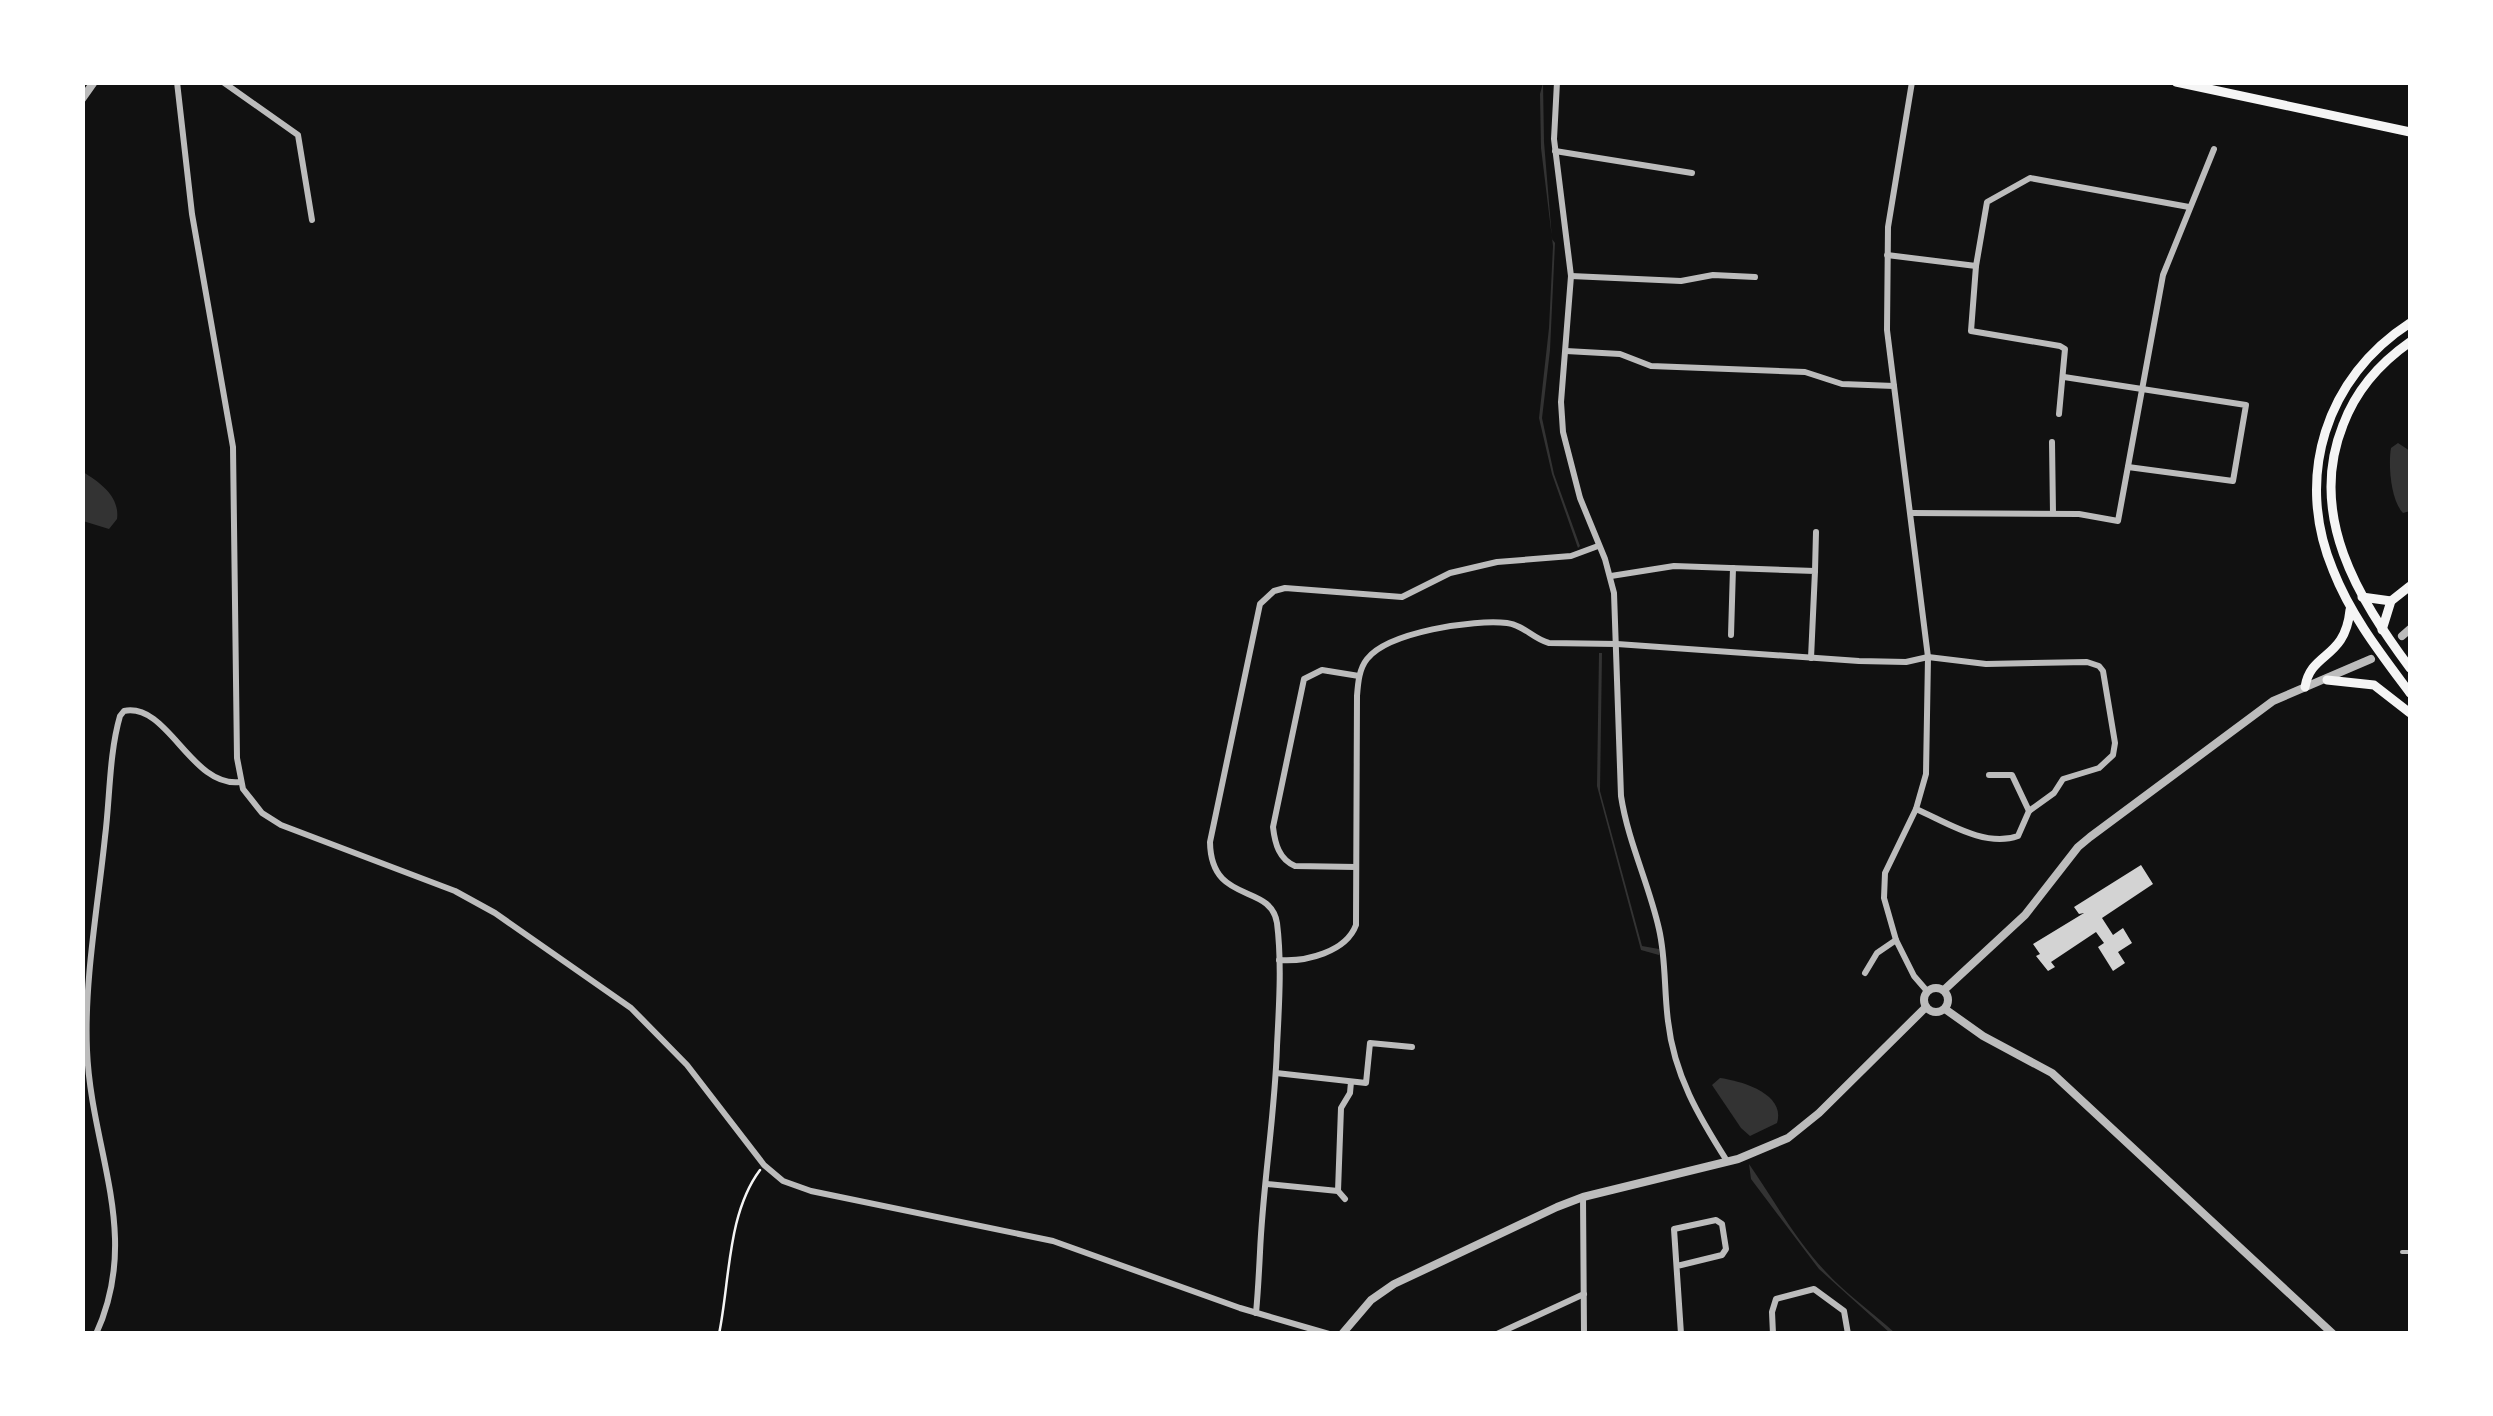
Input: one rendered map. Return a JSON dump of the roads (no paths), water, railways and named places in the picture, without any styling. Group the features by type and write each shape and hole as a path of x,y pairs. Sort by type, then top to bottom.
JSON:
{"main road":[{"path":"2176,82 2410,132"},
{"path":"2410,323 2378,347 2351,378 2332,412 2320,450 2316,490 2320,531 2332,570 2350,607 2410,693"},
{"path":"2410,342 2363,386 2334,453 2330,490 2334,527 2362,596 2410,668"},
{"path":"2382,630 2391,601 2410,586"},
{"path":"2362,596 2391,601"},
{"path":"2305,687 2309,672 2342,641 2350,607"},
{"path":"2326,680 2374,685 2410,712"}],"street":[{"path":"82,99 94,82"},
{"path":"177,82 192,214 234,447 237,758 240,782 250,800 281,825 455,891 631,1008 687,1065 764,1165 798,1188 1052,1241 1256,1313 1329,1334"},
{"path":"223,82 298,135 312,220"},
{"path":"1558,82 1555,151 1571,276 1562,432 1580,498 1611,576 1617,644 1620,796 1659,929 1676,1064 1689,1099 1727,1161"},
{"path":"1912,82 1902,130 1887,255 1887,330 1928,657 1926,774 1916,809 1885,873 1884,898 1896,940 1926,992"},
{"path":"2240,96 2242,82"},
{"path":"1910,513 2053,513 2118,521 2163,274 2214,149"},
{"path":"1555,151 1692,173"},
{"path":"2059,414 2066,355 2060,346 1971,331 1986,202 2030,178 2189,208"},
{"path":"1887,255 1976,266"},
{"path":"1571,276 1682,281 1712,275 1755,277"},
{"path":"1566,351 1620,354 1651,366 1805,372 1842,384 1894,386"},
{"path":"2064,377 2246,405 2234,481 2128,467"},
{"path":"2052,442 2053,513"},
{"path":"1811,658 1816,532"},
{"path":"1256,1313 1276,1073 1276,918 1267,904 1217,876 1210,857 1210,842 1260,604 1274,590 1285,588 1402,597 1450,573 1497,562 1572,556 1598,546"},
{"path":"1611,576 1674,566 1814,571"},
{"path":"1730,635 1734,568"},
{"path":"1279,960 1307,960 1344,943 1356,924 1356,696 1368,658 1387,644 1449,626 1506,623 1549,643 1906,662 1928,657 1986,664 2093,663 2103,671 2114,756 2099,768 2067,776 2054,794 2029,810"},
{"path":"2402,636 2410,630"},
{"path":"1944,990 2025,915 2078,847 2262,709 2371,658"},
{"path":"1356,867 1287,863 1273,828 1304,679 1322,670 1360,676"},
{"path":"96,1334 106,1313 118,1242 98,1142 88,1073 87,1030 120,716 141,711 164,728 207,772 224,782 240,782"},
{"path":"1916,809 1978,836 2010,840 2024,828 2029,810 2012,775 1989,775"},
{"path":"1864,973 1877,953 1896,940"},
{"path":"1926,1007 1926,992 1933,987 1944,990"},
{"path":"1926,1007 1937,1012 1945,1008 1948,1001 1944,990"},
{"path":"1342,1334 1371,1300 1394,1284 1583,1197 1766,1150 1802,1128 1926,1007"},
{"path":"1945,1008 1967,1026 2052,1073 2334,1334"},
{"path":"1276,1073 1366,1082 1370,1042 1412,1047"},
{"path":"1338,1192 1342,1108 1350,1082"},
{"path":"1267,1184 1338,1192 1345,1199"},
{"path":"1583,1197 1584,1334"},
{"path":"1677,1266 1722,1254 1726,1249 1722,1224 1708,1220 1674,1229 1681,1334"},
{"path":"2402,1252 2410,1252"},
{"path":"1773,1334 1776,1300 1814,1289 1844,1312 1848,1334"},
{"path":"1497,1334 1584,1294"}]}
